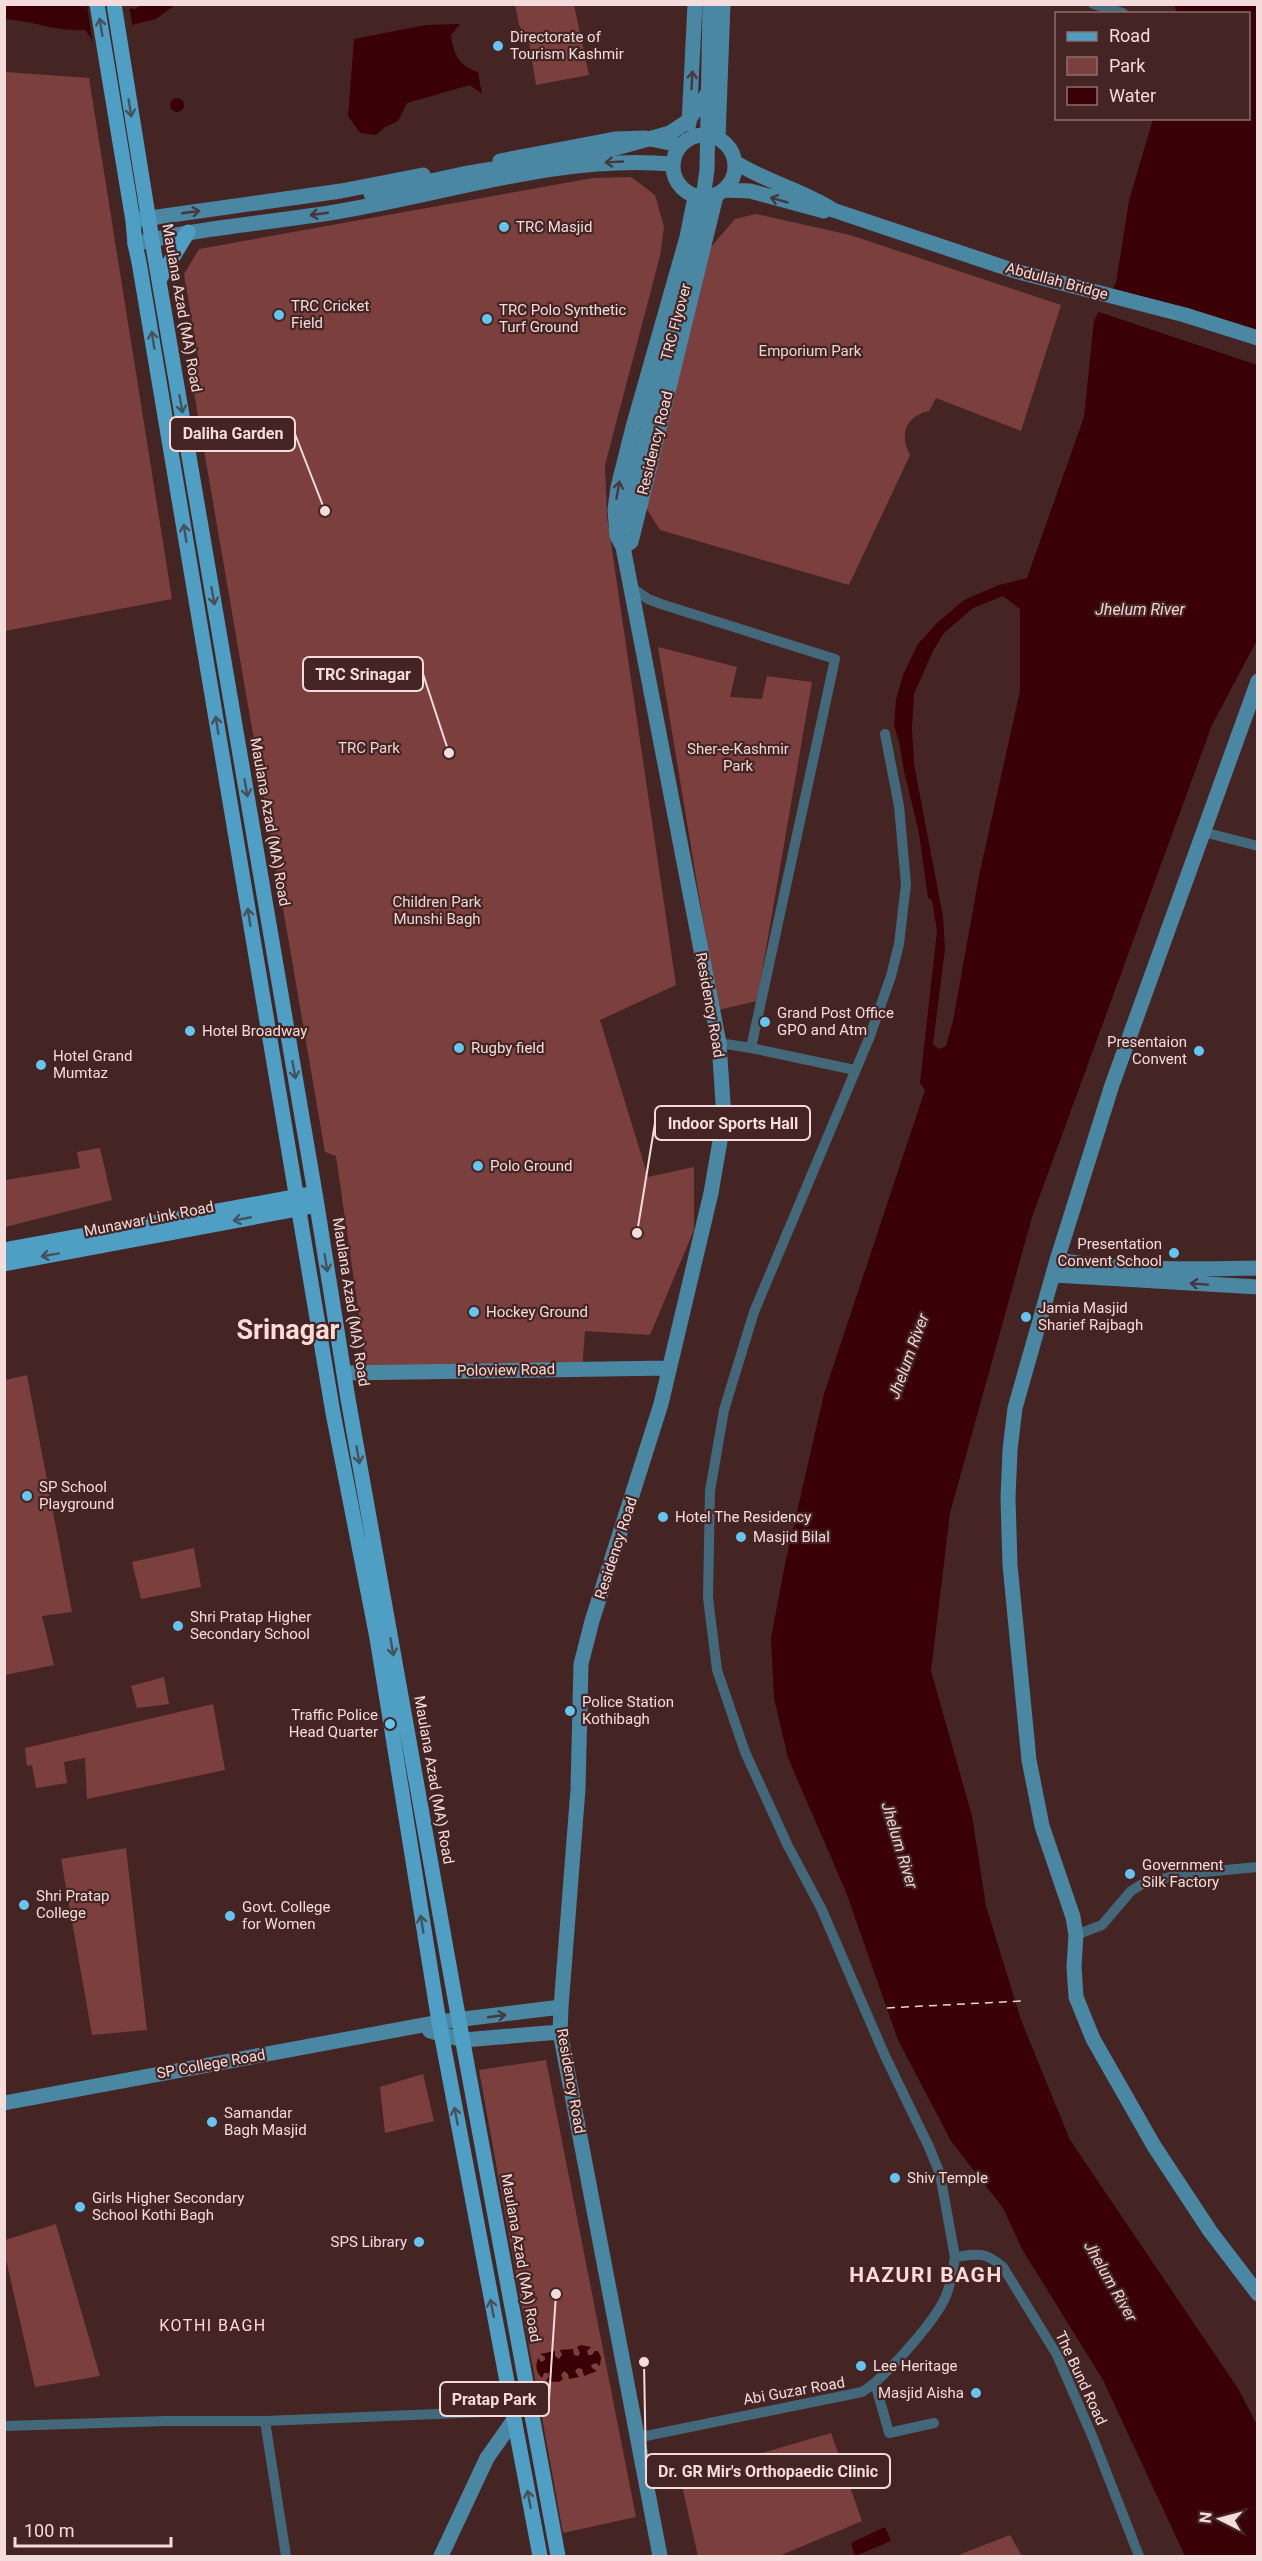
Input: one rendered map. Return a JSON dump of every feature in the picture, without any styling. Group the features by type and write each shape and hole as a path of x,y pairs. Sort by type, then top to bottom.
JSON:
{"main road":[{"path":"97,4 135,244 140,262 333,1413 377,1638 440,2029 540,2556"},
{"name":"Maulana Azad (MA) Road","path":"114,4 148,218 344,1372 459,2021 558,2556"},
{"path":"685,142 695,4"},
{"name":"TRC Flyover","path":"623,547 629,500 696,246 707,170 710,4"},
{"path":"718,138 723,4"},
{"path":"345,211 365,196 463,174 616,148 670,133 688,121 708,94"},
{"path":"721,193 735,172 732,152 718,138 698,135 685,142 675,154 672,164 673,175 678,185 695,197 706,198 721,193 750,191 821,212 833,210"},
{"path":"133,221 341,191 615,139 645,138 685,142"},
{"path":"135,244 188,232 345,211 585,164 637,161 672,164"},
{"path":"735,162 757,176 820,202 833,210"},
{"path":"341,191 365,196"},
{"name":"Residency Road","path":"623,547 631,542 721,193"},
{"name":"Residency Road","path":"660,2556 560,2032 578,1789 581,1664 592,1621 660,1404 711,1193 724,1118 720,1043 623,547 617,536 615,510 618,487 633,427 687,237 695,197"},
{"name":"Abdullah Bridge","path":"833,210 1015,271 1185,315 1257,338"},
{"path":"159,280 188,232"},
{"path":"1257,681 1112,1085 1056,1267 1015,1408 1008,1498 1010,1565 1029,1760 1042,1826 1073,1917 1076,1935 1074,1967 1076,1997 1093,2039 1154,2146 1210,2231 1257,2294"},
{"path":"299,1202 316,1200"},
{"name":"Munawar Link Road","path":"4,1250 299,1202"},
{"name":"Munawar Link Road","path":"4,1264 299,1202"},
{"path":"1056,1267 1136,1273 1257,1287"},
{"path":"1136,1273 1257,1268"},
{"name":"Poloview Road","path":"344,1372 669,1368"},
{"path":"440,2029 459,2021 561,2007"},
{"name":"SP College Road","path":"4,2103 418,2026 440,2029"},
{"path":"440,2029 463,2040 560,2032"},
{"path":"441,2556 487,2458 512,2416"}],"street":[{"path":"1093,4 1120,12"},
{"path":"629,586 648,599 669,607 835,660 751,1048"},
{"path":"885,735 899,806 906,884 899,944 891,976 855,1070 754,1312 724,1410 710,1491 708,1598 717,1670 746,1752 788,1846 821,1908 929,2147 940,2174 955,2257"},
{"path":"1203,832 1257,846"},
{"path":"720,1043 855,1070"},
{"path":"1076,1935 1102,1925 1131,1891 1144,1883 1183,1874 1257,1867"},
{"name":"The Bund Road","path":"955,2257 978,2254 991,2256 1003,2267 1057,2355 1094,2438 1139,2556"},
{"name":"Abi Guzar Road","path":"636,2438 862,2392 874,2383 919,2334 944,2301 955,2257"},
{"path":"874,2383 889,2433 934,2423"},
{"path":"4,2426 165,2421 512,2416"},
{"path":"265,2421 286,2556"}],"green space":[{"path":"515,5 574,5 589,75 536,85 529,42 519,25"},
{"path":"5,72 89,78 172,599 5,631"},
{"path":"631,177 655,195 664,227 660,256 605,465 607,516 676,985 600,1020 648,1177 694,1167 694,1230 650,1335 585,1331 582,1371 368,1377 336,1156 325,1152 189,363 198,357 184,274 199,249 593,178"},
{"name":"Emporium Park","path":"756,214 850,235 1061,305 1021,431 936,398 929,411 914,417 906,427 905,440 910,455 849,585 660,530 643,503 711,247 735,219"},
{"name":"Sher-e-Kashmir Park","path":"658,647 737,667 730,697 762,699 767,676 812,682 757,1001 718,1010"},
{"path":"100,1148 112,1200 5,1227 5,1180 80,1168 77,1152"},
{"name":"SP School Playground","path":"27,1375 72,1612 42,1616 54,1665 5,1675 5,1380"},
{"path":"194,1548 201,1587 141,1599 132,1562"},
{"path":"164,1677 169,1704 137,1708 131,1686"},
{"path":"213,1704 225,1770 87,1799 85,1758 64,1762 67,1783 36,1788 32,1765 27,1766 25,1748"},
{"path":"126,1848 147,2030 92,2035 61,1859"},
{"path":"546,2060 636,2517 563,2533 479,2070"},
{"path":"423,2074 434,2121 385,2133 380,2087"},
{"path":"56,2224 100,2376 35,2387 5,2255 5,2240"},
{"path":"831,2433 862,2521 779,2556 698,2556 680,2477"},
{"path":"1010,2535 1022,2556 959,2556 961,2554"}],"water":[{"path":"91,4 135,9 142,5 175,5 156,19 135,24 97,46 85,30 5,19 4,5"},
{"name":"Jhelum River","path":"1174,5 1257,5 1257,640 1212,725 1032,1217 950,1513 931,1671 972,1816 986,1906 1021,2020 1070,2140 1239,2390 1257,2425 1257,2556 1185,2556 1103,2380 1022,2249 1003,2208 951,2141 898,2040 846,1892 788,1758 774,1698 771,1638 785,1564 824,1394 925,1090 920,1083 937,931 932,900 928,898 919,833 894,726 896,700 903,675 918,644 937,623 964,600 999,585 1027,578 1084,417 1094,320 1116,283 1129,201 1153,120 1250,120 1250,12 1177,12","holes":["1003,596 1020,609 1020,691 979,876 953,1021 946,1046 939,1049 933,1044 945,949 943,917 914,764 912,728 914,694 933,651 944,633 973,608"]},
{"path":"460,24 451,35 454,48 461,62 478,72 482,94 470,85 407,103 398,121 385,127 376,135 360,133 348,116 354,39 426,25"},
{"path":"177,98 182,100 184,105 182,110 177,112 172,110 170,105 172,100"},
{"path":"581,2345 591,2347 587,2351 588,2355 598,2351 601,2357 600,2366 596,2363 591,2365 597,2371 584,2376 582,2369 578,2368 575,2371 579,2377 569,2379 568,2374 564,2371 561,2375 563,2379 559,2382 546,2381 548,2373 544,2373 542,2378 538,2374 536,2367 538,2358 541,2362 545,2360 545,2357 540,2354 555,2351 555,2356 559,2359 562,2355 560,2350 573,2349 574,2355 578,2356 580,2353 577,2347"},
{"path":"885,2527 891,2541 855,2556 851,2543"}],"pier":[{"path":"87,5 129,5 133,29 96,48 93,45"},
{"path":"1108,292 1257,342 1257,365 1096,311"}],"ferry route":[{"path":"887,2008 1021,2001"}],"place":[{"name":"Directorate of Tourism Kashmir","path":"498,46"},
{"name":"TRC Masjid","path":"504,227"},
{"name":"TRC Cricket Field","path":"279,315"},
{"name":"TRC Polo Synthetic Turf Ground","path":"487,319"},
{"name":"Daliha Garden","path":"325,511"},
{"name":"TRC Srinagar","path":"449,753"},
{"name":"Grand Post Office GPO and Atm","path":"765,1022"},
{"name":"Hotel Broadway","path":"190,1031"},
{"name":"Rugby field","path":"459,1048"},
{"name":"Presentaion Convent","path":"1199,1051"},
{"name":"Hotel Grand Mumtaz","path":"41,1065"},
{"name":"Polo Ground","path":"478,1166"},
{"name":"Indoor Sports Hall","path":"637,1233"},
{"name":"Presentation Convent School","path":"1174,1253"},
{"name":"Hockey Ground","path":"474,1312"},
{"name":"Jamia Masjid Sharief Rajbagh","path":"1026,1317"},
{"name":"SP School Playground","path":"27,1496"},
{"name":"Hotel The Residency","path":"663,1517"},
{"name":"Masjid Bilal","path":"741,1537"},
{"name":"Shri Pratap Higher Secondary School","path":"178,1626"},
{"name":"Police Station Kothibagh","path":"570,1711"},
{"name":"Traffic Police Head Quarter","path":"390,1724"},
{"name":"Government Silk Factory","path":"1130,1874"},
{"name":"Shri Pratap College","path":"24,1905"},
{"name":"Govt. College for Women","path":"230,1916"},
{"name":"Samandar Bagh Masjid","path":"212,2122"},
{"name":"Shiv Temple","path":"895,2178"},
{"name":"Girls Higher Secondary School Kothi Bagh","path":"80,2207"},
{"name":"SPS Library","path":"419,2242"},
{"name":"Pratap Park","path":"556,2294"},
{"name":"Dr. GR Mir's Orthopaedic Clinic","path":"644,2362"},
{"name":"Lee Heritage","path":"861,2366"},
{"name":"Masjid Aisha","path":"976,2393"}],"district":[{"name":"Srinagar","path":"288,1330"},
{"name":"HAZURI BAGH","path":"926,2275"},
{"name":"KOTHI BAGH","path":"213,2325"}],"park label":[{"name":"TRC Park","path":"369,748"},
{"name":"Children Park Munshi Bagh","path":"437,910"}]}
